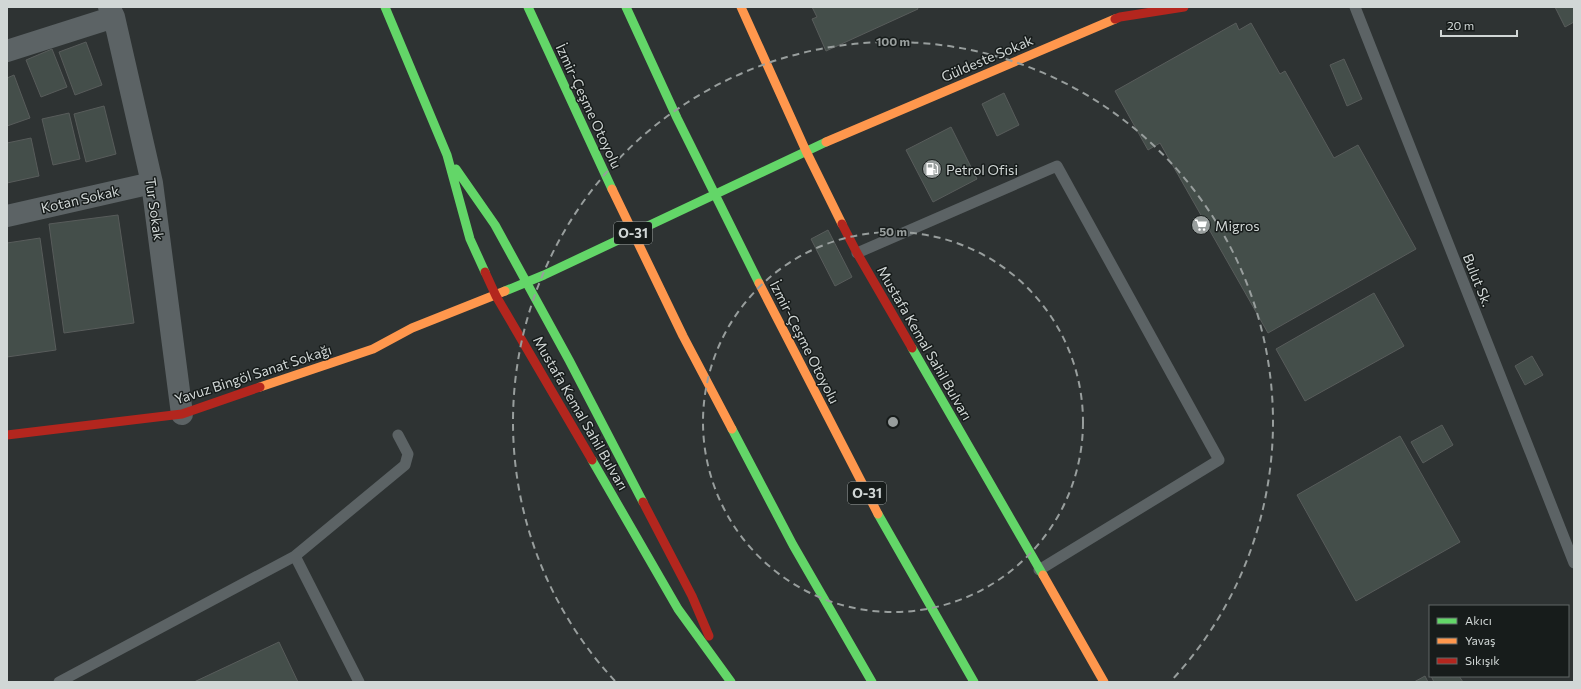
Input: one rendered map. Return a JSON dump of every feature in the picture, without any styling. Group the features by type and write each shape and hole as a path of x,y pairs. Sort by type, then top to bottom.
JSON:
{"main road":[{"name":"Mustafa Kemal Sahil Bulvarı","path":"384,7 447,155 470,239 496,296 551,388 674,602 731,682"},
{"name":"İzmir-Çeşme Otoyolu","path":"528,7 584,130 683,336 793,546 872,682"},
{"name":"İzmir-Çeşme Otoyolu","path":"626,7 677,118 767,300 873,506 974,682"},
{"name":"Mustafa Kemal Sahil Bulvarı","path":"741,7 806,151 857,253 1104,682"},
{"name":"Güldeste Sokak","path":"525,283 762,174 806,151 1120,17 1184,7"},
{"name":"Mustafa Kemal Sahil Bulvarı","path":"447,155 494,225 569,360 692,596 723,670"},
{"name":"Yavuz Bingöl Sanat Sokağı","path":"7,435 182,414 373,349 412,328 496,296 525,283"}],"street":[{"path":"7,52 112,12"},
{"name":"Tur Sokak","path":"112,12 152,183 182,414"},
{"name":"Kotan Sokak","path":"7,216 152,183"}],"lane":[{"name":"Bulut Sk.","path":"1355,7 1574,563"},
{"path":"857,253 1057,166 1219,460 1039,570"},
{"path":"59,682 295,556 405,465 408,454 398,435"},
{"path":"295,556 359,682"}],"building":[{"path":"812,7 917,7 918,9 826,51 812,19 817,17"},
{"path":"1555,7 1574,7 1574,22 1565,27"},
{"path":"1236,23 1239,30 1251,23 1280,74 1285,71 1334,158 1358,145 1416,249 1268,333 1160,143 1148,150 1115,91"},
{"path":"86,42 102,85 75,95 59,52"},
{"path":"52,49 67,87 41,97 26,60"},
{"path":"1344,59 1362,99 1347,106 1330,65"},
{"path":"14,75 30,118 7,126 7,78"},
{"path":"1004,93 1019,125 997,136 982,104"},
{"path":"104,106 116,154 86,162 74,114"},
{"path":"69,113 80,159 53,165 42,119"},
{"path":"951,127 977,179 933,202 906,150"},
{"path":"31,138 39,176 7,183 7,143"},
{"path":"118,215 134,323 64,333 49,224"},
{"path":"828,230 852,277 835,286 811,239"},
{"path":"40,238 56,350 7,357 7,243"},
{"path":"1374,293 1404,346 1305,401 1276,349"},
{"path":"1532,356 1543,375 1525,385 1515,366"},
{"path":"1442,425 1453,445 1423,463 1411,442"},
{"path":"1400,436 1460,542 1356,601 1297,495"},
{"path":"279,642 298,682 194,682"},
{"path":"1425,676 1428,682 1414,682"},
{"path":"1432,677 1460,677 1463,682 1434,682"}],"traffic: fast":[{"path":"385,7 447,155 470,239 485,272"},
{"path":"528,7 612,189"},
{"path":"626,7 677,118 759,283"},
{"path":"505,291 544,275 826,142"},
{"path":"456,169 495,225 569,360 643,502"},
{"path":"912,348 1043,575"},
{"path":"732,429 793,545 872,682"},
{"path":"592,460 678,609 731,682"},
{"path":"878,514 974,682"}],"traffic: slow":[{"path":"741,7 806,151 842,224"},
{"path":"826,142 1115,19"},
{"path":"612,189 683,336 732,429"},
{"path":"759,283 878,514"},
{"path":"260,387 373,349 412,328 505,291"},
{"path":"1043,575 1104,682"}],"traffic: jam":[{"path":"1115,19 1184,7"},
{"path":"842,224 912,348"},
{"path":"485,272 496,296 592,460"},
{"path":"7,435 182,414 260,387"},
{"path":"643,502 692,596 709,636"}],"place":[{"name":"Petrol Ofisi","path":"932,169"},
{"name":"Migros","path":"1201,225"}]}
